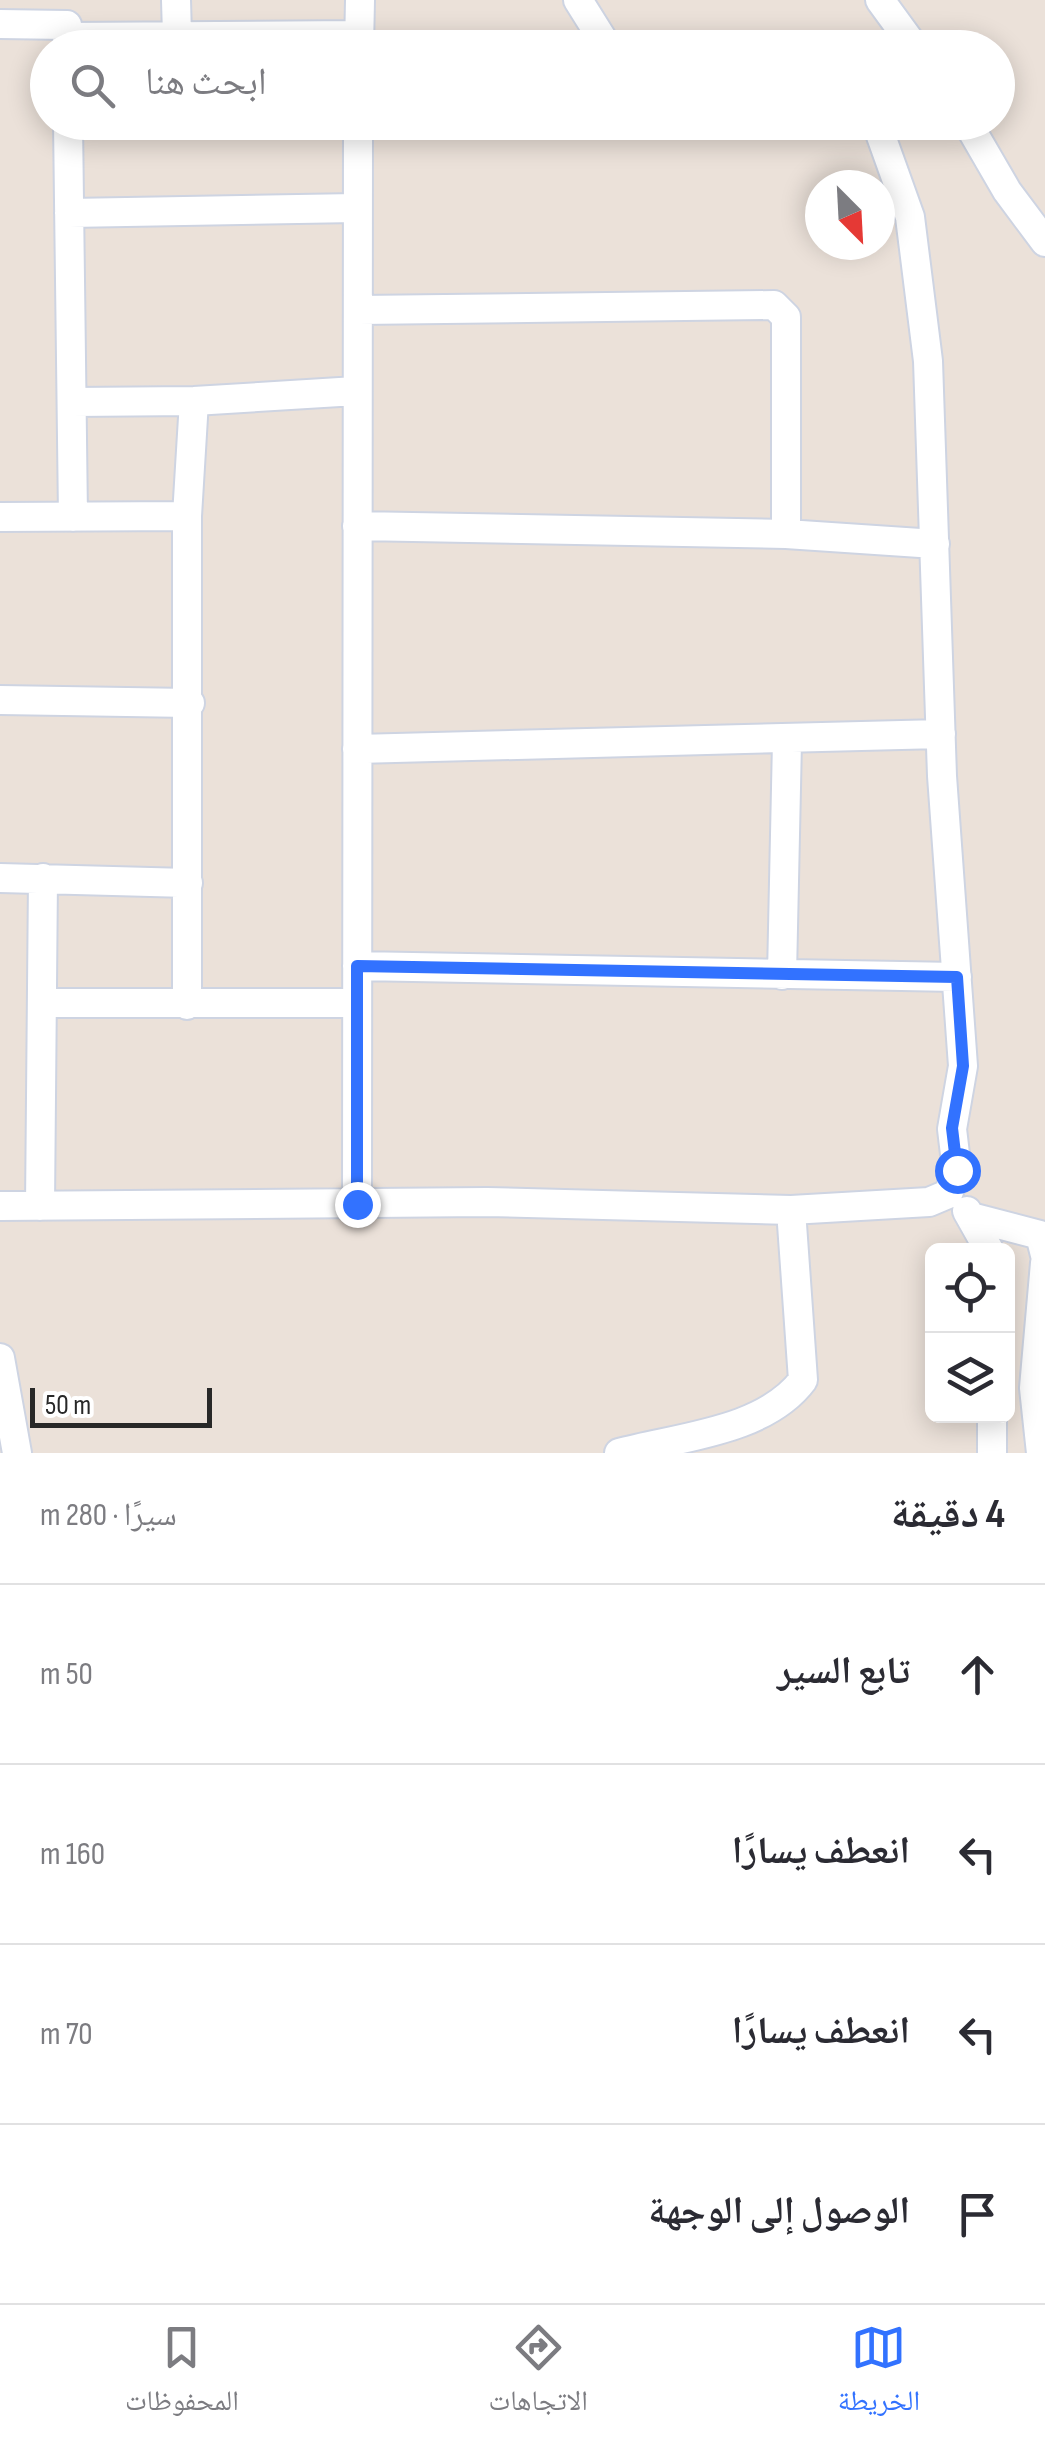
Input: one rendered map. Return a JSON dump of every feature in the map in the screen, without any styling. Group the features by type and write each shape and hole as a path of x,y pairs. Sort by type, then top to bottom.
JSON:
{"street":[{"path":"176,0 178,30"},
{"path":"359,30 360,0"},
{"path":"578,0 597,30"},
{"path":"880,0 896,30"},
{"path":"0,24 108,30"},
{"path":"68,140 73,517"},
{"path":"357,1204 358,140"},
{"path":"0,1206 357,1204 791,1210 929,1202 948,1194 957,1170 952,1128 963,1066 941,734 928,362 910,217 882,140"},
{"path":"977,140 1007,191 1045,242"},
{"path":"69,213 356,208"},
{"path":"359,310 774,304 786,318 786,534"},
{"path":"72,402 194,401 356,392"},
{"path":"187,1005 188,516 194,401"},
{"path":"0,517 188,516"},
{"path":"357,526 786,534 935,544"},
{"path":"0,700 190,703"},
{"path":"357,749 787,742 941,734"},
{"path":"782,975 787,742"},
{"path":"0,878 188,883"},
{"path":"40,1206 43,878"},
{"path":"357,966 957,977"},
{"path":"42,1003 357,1003"},
{"path":"948,1194 975,1218 985,1243"},
{"path":"619,1453 756,1417 788,1400 802,1380 791,1210"},
{"path":"975,1218 1040,1235 1045,1254"},
{"path":"1041,1453 1034,1388 1038,1304 1045,1264"},
{"path":"0,1358 16,1453"},
{"path":"992,1423 992,1453"}],"route":[{"path":"357,1204 357,966 957,977 963,1066 952,1128 957,1170"}]}
